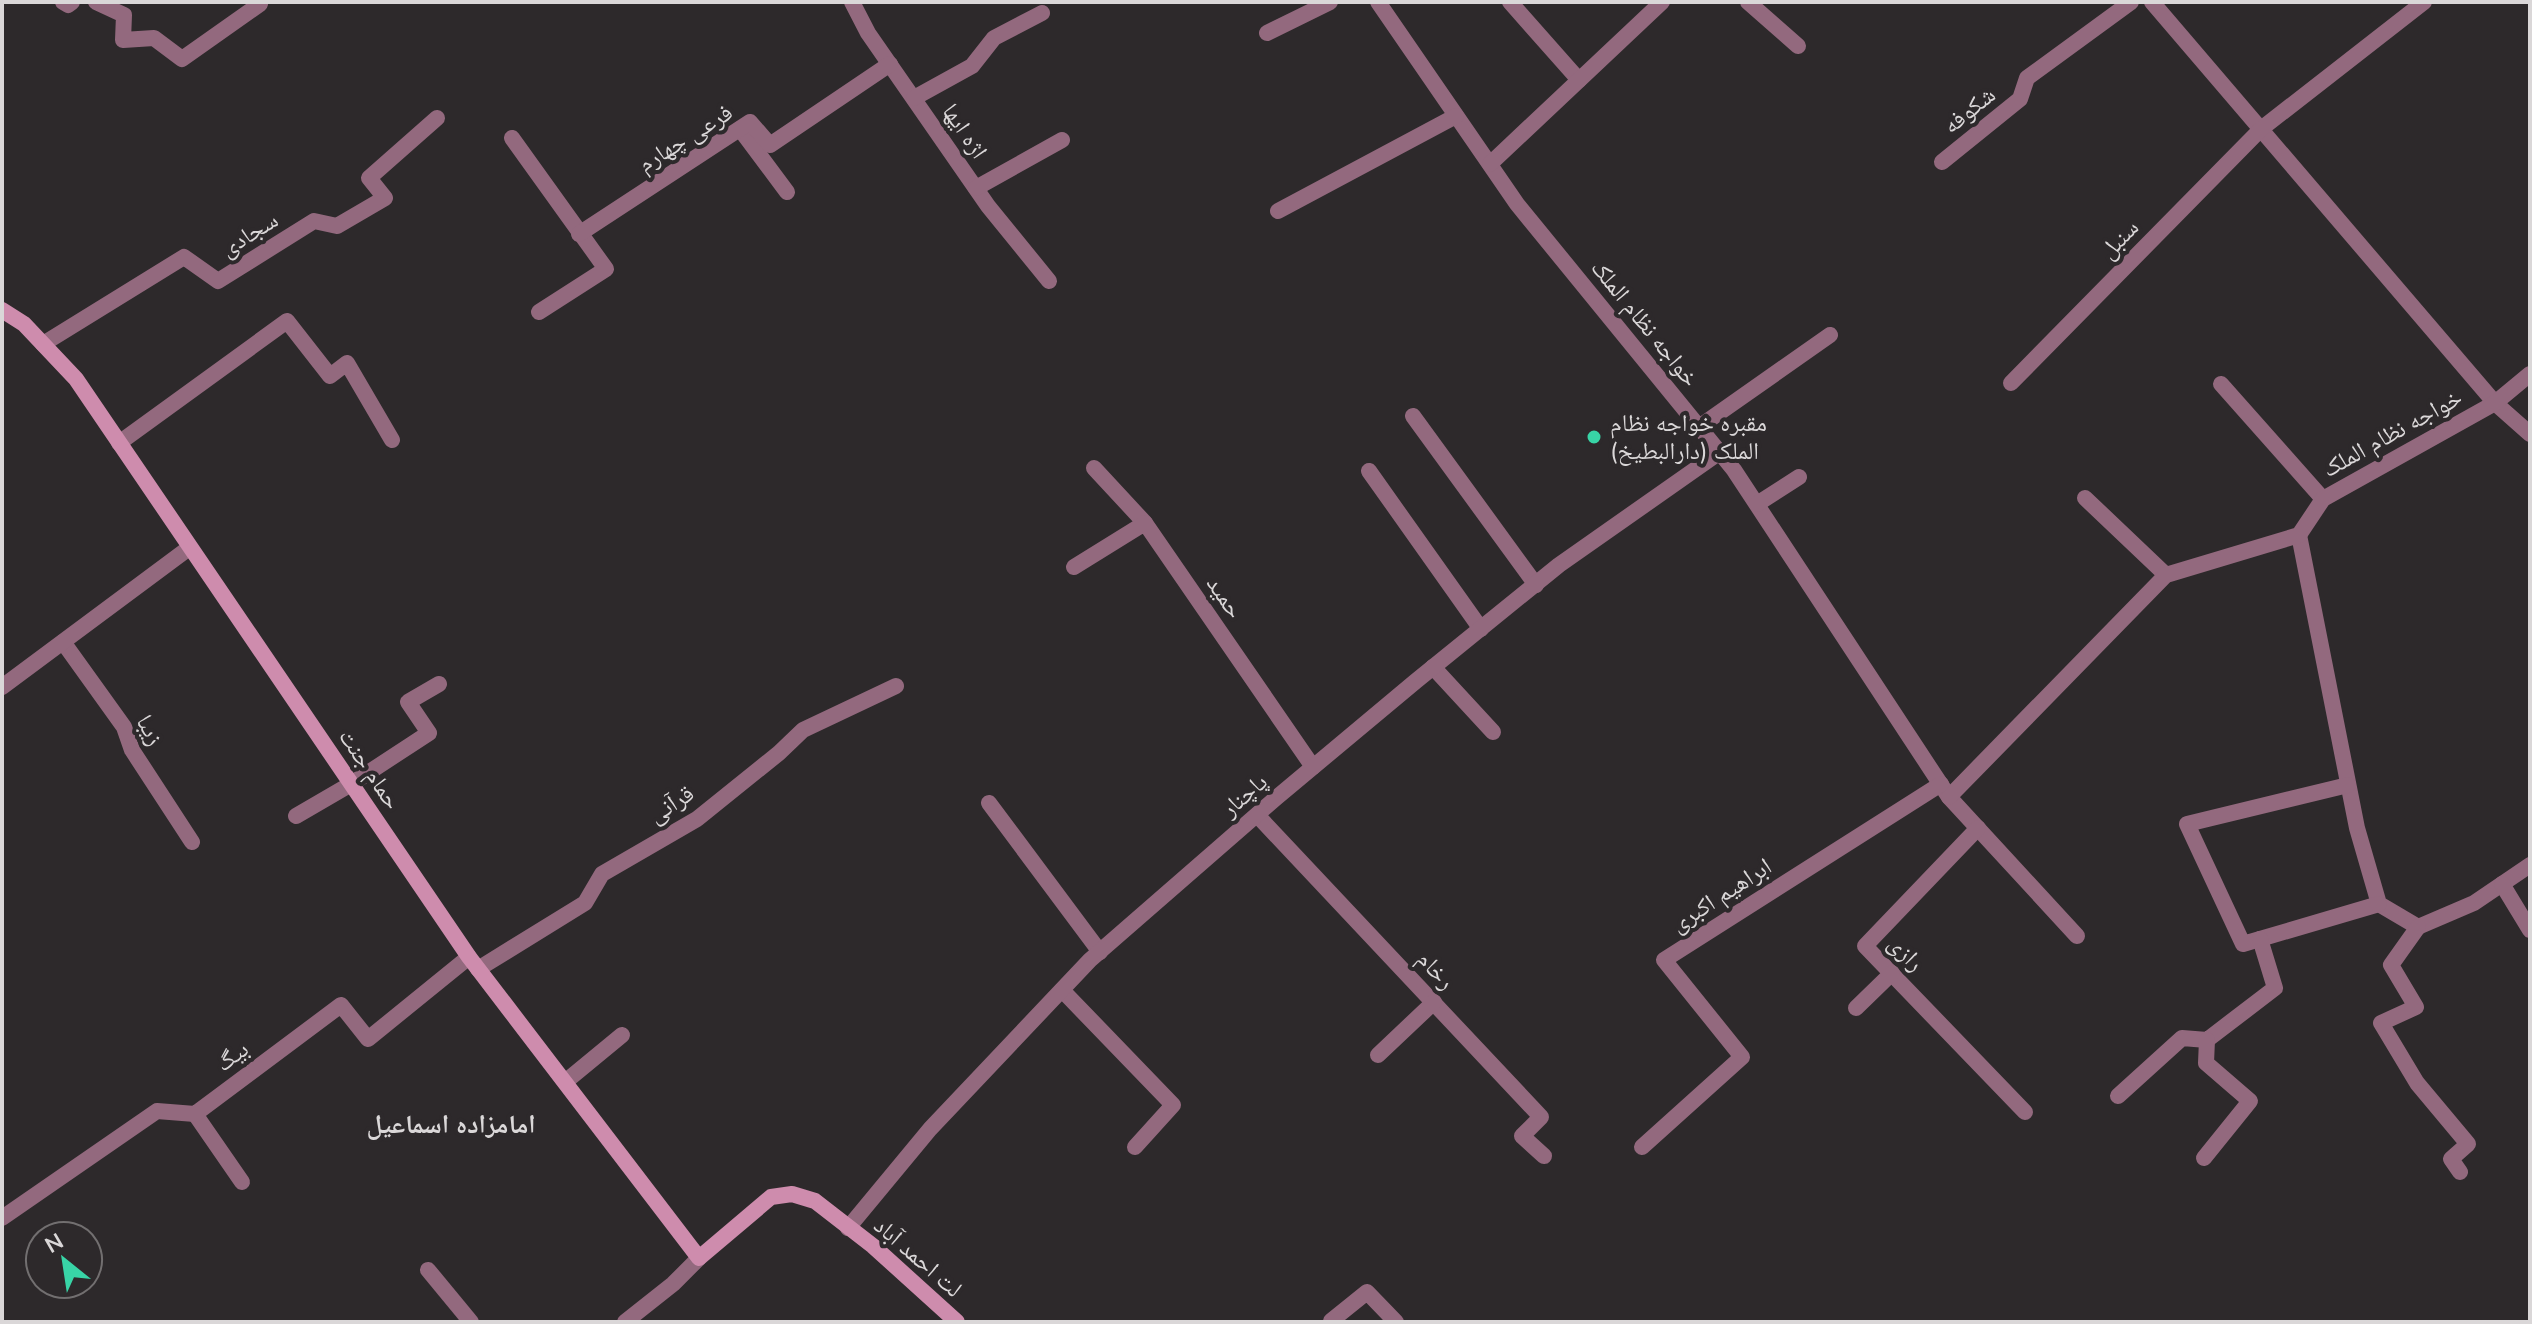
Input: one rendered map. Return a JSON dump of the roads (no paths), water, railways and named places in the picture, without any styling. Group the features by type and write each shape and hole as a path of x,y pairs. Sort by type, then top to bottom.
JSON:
{"street":[{"path":"63,2 68,5 72,2"},
{"path":"96,2 124,15 123,40 154,38 182,59 260,4"},
{"path":"1267,33 1330,2"},
{"name":"خواجه نظام الملک","path":"1378,2 1517,204 1720,452 1945,790 2077,936"},
{"path":"1510,2 1579,80"},
{"path":"1490,164 1662,2"},
{"path":"1748,2 1798,46"},
{"name":"شکوفه","path":"1942,162 2020,99 2027,78 2131,2"},
{"name":"خواجه نظام الملک","path":"2152,2 2495,403 2530,434"},
{"name":"سنبل","path":"2011,383 2261,129 2424,2"},
{"name":"اژه ایها","path":"855,3 868,33 976,188 1049,281"},
{"path":"914,98 972,66 994,38 1042,13"},
{"name":"فرعی چهارم","path":"579,234 750,122 770,145 890,64"},
{"path":"1278,211 1456,116"},
{"name":"سجادی","path":"43,344 184,257 218,281 314,221 337,226 385,198 369,178 437,118"},
{"path":"740,129 787,192"},
{"path":"512,138 606,269 539,312"},
{"path":"976,188 1062,140"},
{"name":"حمام جنت","path":"2,310 24,324 76,379 474,963 699,1258"},
{"path":"119,443 287,321 330,376 347,363 392,440"},
{"path":"1699,427 1830,335"},
{"path":"2495,403 2530,374"},
{"path":"2221,384 2323,499"},
{"name":"خواجه نظام الملک","path":"2299,535 2323,499 2495,403"},
{"path":"1413,416 1536,585"},
{"name":"پاچنار","path":"848,1228 930,1129 1100,952 1313,767 1559,565 1720,452"},
{"name":"حمید","path":"1094,468 1145,523 1313,767"},
{"path":"1369,471 1481,629"},
{"path":"1757,504 1799,477"},
{"path":"2085,498 2166,575"},
{"path":"1074,567 1145,523"},
{"path":"1945,790 2166,575 2299,535 2357,828 2379,904 2418,927"},
{"path":"2,687 189,548"},
{"name":"زیبا","path":"63,642 124,727 132,750 192,842"},
{"path":"1433,667 1493,732"},
{"path":"296,816 429,733 408,702 439,684"},
{"name":"قرآنی","path":"474,963 585,903 602,874 697,819 803,730 896,686"},
{"path":"2348,785 2187,824 2243,944 2379,904"},
{"name":"ابراهیم اکبری","path":"1642,1147 1742,1057 1664,960 1945,790"},
{"path":"989,803 1100,952"},
{"name":"رخام","path":"1257,815 1541,1117 1522,1136 1544,1156"},
{"name":"رازی","path":"1978,828 1865,946 2025,1112"},
{"path":"2460,1172 2451,1159 2468,1144 2417,1083 2381,1023 2416,1007 2391,965 2418,927 2474,903 2530,865"},
{"path":"2502,884 2530,930"},
{"path":"2118,1096 2182,1038 2207,1040 2275,988 2260,939"},
{"name":"بیگ","path":"195,1114 341,1005 368,1039 474,963"},
{"path":"1856,1008 1892,973"},
{"path":"1062,990 1173,1105 1135,1147"},
{"path":"1378,1055 1434,1002"},
{"path":"565,1082 622,1035"},
{"path":"2204,1158 2250,1101 2206,1063 2207,1040"},
{"path":"2,1218 157,1111 195,1114 242,1182"},
{"name":"لت احمد آباد","path":"699,1258 771,1197 792,1194 815,1201 873,1246 957,1322"},
{"path":"625,1322 673,1284 699,1258"},
{"path":"428,1270 471,1322"},
{"path":"1331,1321 1367,1292 1396,1322"}],"place":[{"name":"مقبره خواجه نظام الملک (دارالبطیخ)","path":"1594,437"}],"district":[{"name":"امامزاده اسماعیل","path":"451,1124"}]}
